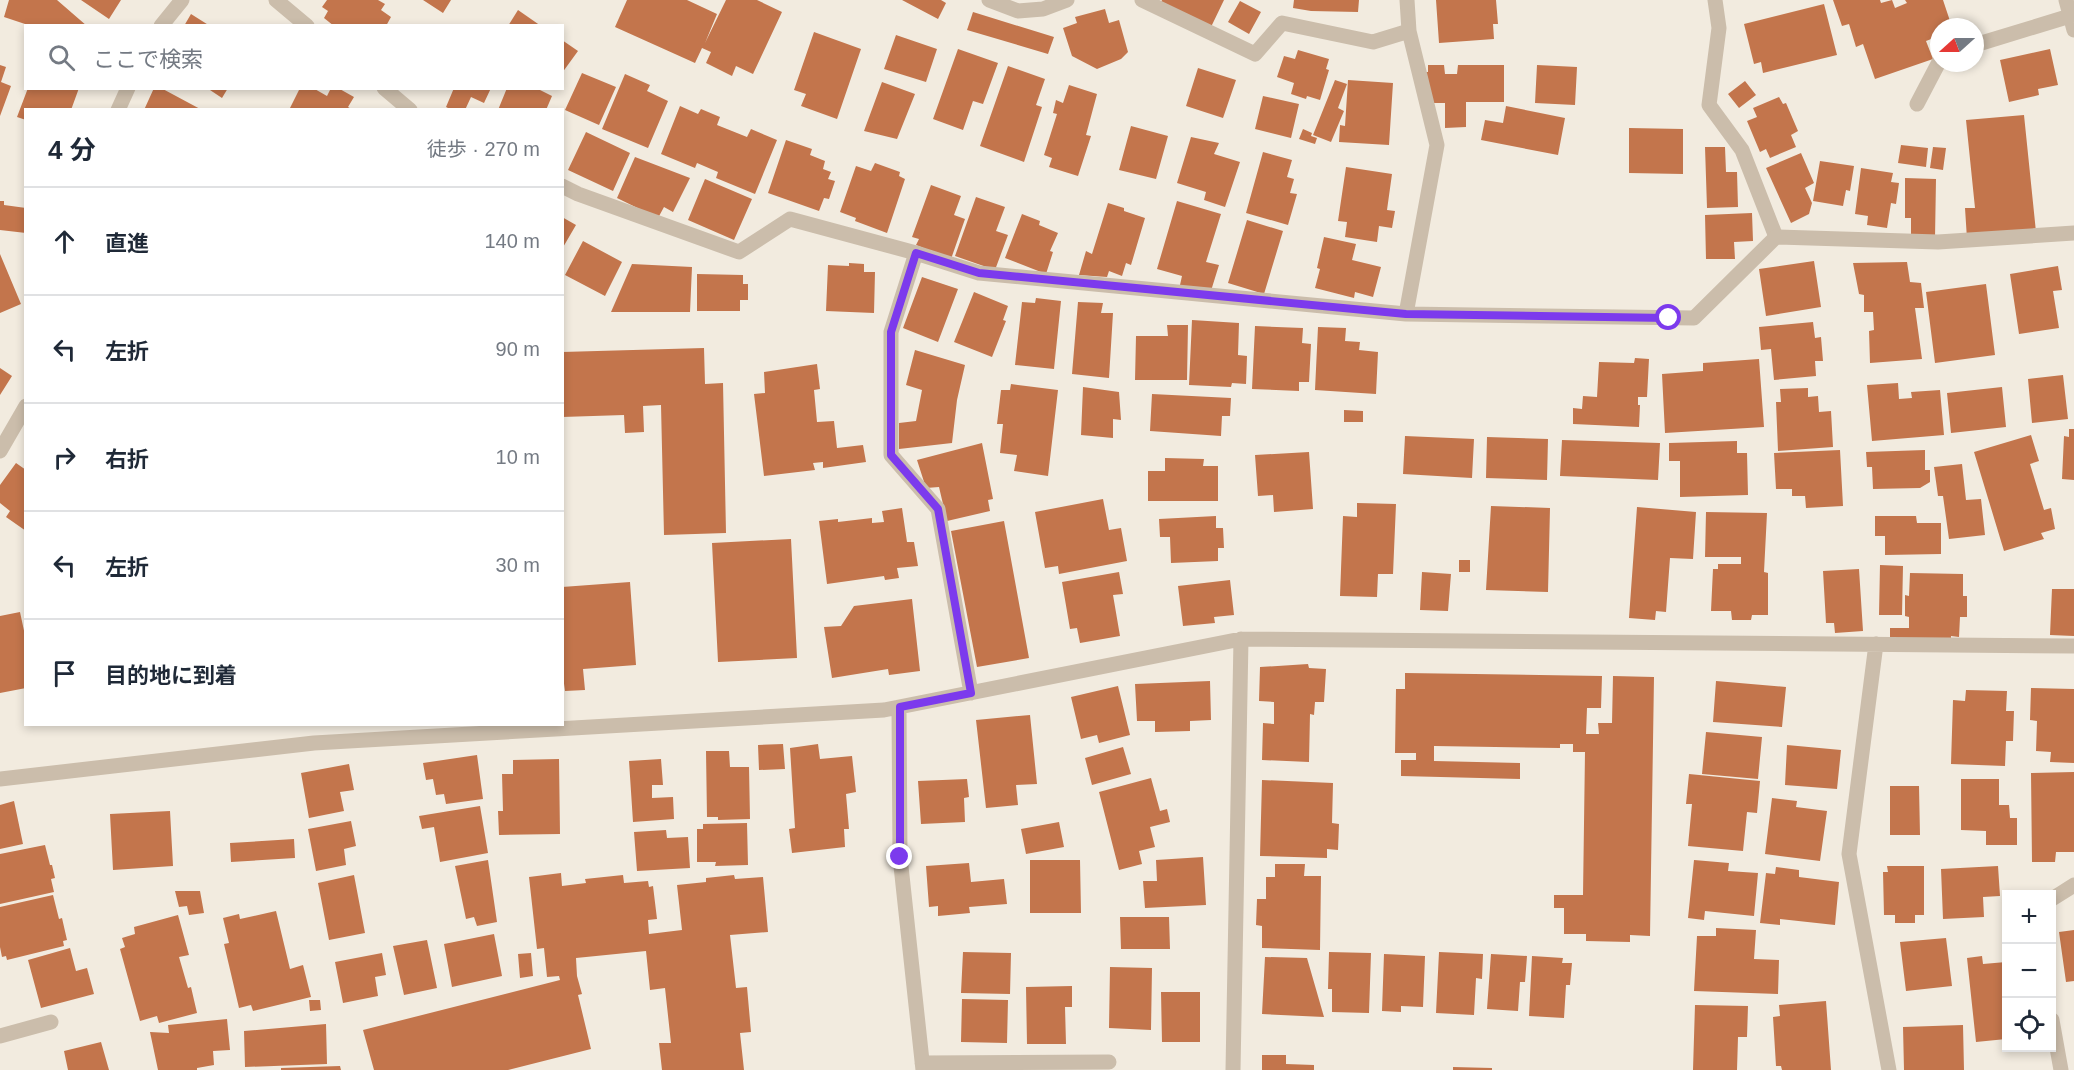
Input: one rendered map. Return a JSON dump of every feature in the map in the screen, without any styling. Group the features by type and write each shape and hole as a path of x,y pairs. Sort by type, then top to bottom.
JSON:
{"street":[{"path":"163,24 182,0"},
{"path":"276,0 305,24"},
{"path":"989,0 1018,11 1043,9 1066,0"},
{"path":"1142,0 1255,54 1282,23 1373,42 1409,31"},
{"path":"1406,314 1437,145 1409,31 1407,0"},
{"path":"1715,0 1719,28 1709,105 1742,150 1776,237"},
{"path":"1984,43 2072,23 2066,0"},
{"path":"1917,104 1934,72"},
{"path":"119,108 127,90"},
{"path":"386,90 408,108"},
{"path":"564,187 739,252 790,219 916,253 979,273 1406,314 1694,318 1776,237 1938,242 2074,233"},
{"path":"916,253 891,332 891,455 938,509 971,693"},
{"path":"1,448 24,409"},
{"path":"1233,1070 1241,639"},
{"path":"0,779 314,743 872,711 1241,639 2074,646"},
{"path":"1876,644 1849,854 1889,1070"},
{"path":"900,707 900,857 922,1066 1109,1062"},
{"path":"2056,896 2074,885"},
{"path":"0,1036 51,1022"},
{"path":"2056,1042 2061,1070"}],"building":[{"path":"9,0 57,0 85,24 25,24 4,17"},
{"path":"81,0 121,0 109,19"},
{"path":"327,0 378,0 385,4 381,10 391,17 387,24 332,24 324,18 328,11 322,7"},
{"path":"423,0 451,0 443,13"},
{"path":"627,0 687,0 717,14 705,43 726,0 757,0 782,12 753,74 736,66 732,76 706,63 711,52 702,48 695,63 615,27"},
{"path":"902,0 941,0 946,3 938,19"},
{"path":"1162,0 1224,0 1211,27 1160,4"},
{"path":"1294,0 1359,0 1358,12 1311,11 1293,8"},
{"path":"1436,0 1496,0 1498,24 1493,24 1494,39 1439,43"},
{"path":"1833,0 1880,0 1881,3 1892,0 1895,8 1907,3 1905,0 1943,0 1949,18 1930,18 1930,39 1926,41 1930,60 1875,79 1863,44 1856,47 1849,24 1842,26"},
{"path":"1240,1 1261,12 1249,34 1228,22"},
{"path":"1824,4 1837,55 1763,73 1761,62 1754,64 1744,24"},
{"path":"1105,9 1109,23 1119,20 1128,52 1121,59 1097,69 1072,56 1063,28 1077,23 1075,17"},
{"path":"518,10 538,24 509,24"},
{"path":"973,12 1054,37 1048,54 967,30"},
{"path":"191,14 207,24 185,24"},
{"path":"814,32 861,49 837,119 801,106 806,94 794,90"},
{"path":"896,35 937,49 926,82 884,69"},
{"path":"564,41 578,51 564,70"},
{"path":"958,49 998,63 983,104 973,101 963,130 933,119"},
{"path":"2050,49 2058,85 2038,89 2039,95 2009,102 2000,60"},
{"path":"1298,50 1329,59 1326,69 1329,70 1320,100 1307,96 1306,99 1291,94 1294,83 1277,77 1284,56 1295,59"},
{"path":"0,65 6,67 1,82 11,86 0,116"},
{"path":"1428,65 1444,65 1445,74 1457,74 1458,65 1504,65 1504,102 1466,102 1466,127 1445,128 1445,103 1432,103 1424,72 1428,72"},
{"path":"1537,65 1577,67 1575,105 1535,103"},
{"path":"1008,66 1045,79 1036,105 1042,107 1024,162 980,146"},
{"path":"1198,68 1236,80 1223,118 1186,106"},
{"path":"582,73 616,87 599,125 565,110"},
{"path":"625,74 650,85 647,91 668,101 648,148 602,129"},
{"path":"1335,80 1347,84 1338,108 1344,111 1331,142 1313,135"},
{"path":"1348,80 1393,83 1389,145 1339,142 1340,125 1345,126"},
{"path":"1745,81 1756,95 1739,108 1728,94"},
{"path":"882,82 915,94 897,139 864,131"},
{"path":"1069,85 1097,94 1086,135 1091,136 1078,176 1049,167 1052,158 1044,155 1057,114 1053,113 1056,100 1063,103"},
{"path":"27,90 78,90 72,108 24,108 24,119 17,117"},
{"path":"153,90 165,90 198,108 145,108"},
{"path":"210,90 227,90 222,98"},
{"path":"299,90 316,90 327,96 330,90 342,90 354,97 348,107 350,108 290,108"},
{"path":"453,90 490,90 484,103 471,97 466,108 446,107"},
{"path":"506,90 540,90 552,96 547,108 499,108"},
{"path":"1263,96 1299,104 1291,138 1255,129"},
{"path":"1779,97 1783,104 1786,103 1798,131 1791,135 1796,147 1770,158 1766,149 1760,152 1747,121 1757,117 1753,108"},
{"path":"680,106 698,114 701,109 720,117 717,125 747,137 751,129 777,140 755,194 716,178 718,172 697,163 695,168 661,154"},
{"path":"1506,106 1565,118 1558,155 1481,140 1485,120 1503,123"},
{"path":"2024,115 2036,232 1967,239 1965,208 1975,208 1966,120"},
{"path":"1131,126 1168,136 1156,179 1119,170"},
{"path":"1629,128 1683,129 1683,174 1629,173"},
{"path":"1303,129 1317,138 1315,144 1299,139"},
{"path":"586,132 630,153 613,191 568,170"},
{"path":"1191,137 1219,143 1214,154 1240,162 1225,207 1204,200 1206,192 1177,183"},
{"path":"786,140 812,149 810,155 825,161 823,169 831,172 828,179 835,181 829,199 824,198 819,211 768,193"},
{"path":"1901,145 1928,148 1926,167 1898,163"},
{"path":"1705,147 1725,147 1726,172 1737,172 1738,207 1707,208"},
{"path":"1933,147 1946,148 1943,170 1930,168"},
{"path":"1263,152 1292,160 1287,177 1294,179 1290,193 1297,194 1288,225 1246,213"},
{"path":"1801,153 1814,183 1805,188 1812,203 1809,214 1791,223 1766,168"},
{"path":"635,157 690,178 673,212 664,207 658,218 617,198"},
{"path":"1820,161 1854,166 1850,191 1846,190 1843,206 1813,201"},
{"path":"875,163 900,172 899,176 905,179 887,233 855,221 856,218 840,212 856,166 871,171"},
{"path":"1346,167 1392,174 1387,210 1395,211 1392,228 1379,226 1377,242 1345,237 1347,222 1338,221"},
{"path":"1861,168 1893,173 1891,182 1899,183 1896,204 1891,203 1887,228 1867,225 1868,216 1855,214"},
{"path":"1905,178 1936,179 1935,238 1911,237 1911,218 1905,218"},
{"path":"705,179 752,199 734,240 688,220"},
{"path":"931,185 961,196 954,215 965,219 951,259 916,245 919,239 912,237"},
{"path":"976,197 1005,207 996,231 1008,235 995,270 955,256"},
{"path":"0,201 4,201 4,205 24,208 24,233 0,230"},
{"path":"1177,201 1221,214 1206,262 1219,265 1210,294 1180,285 1182,276 1157,269"},
{"path":"1108,203 1145,218 1131,265 1126,263 1122,276 1109,271 1107,277 1079,275 1086,251 1092,254"},
{"path":"1752,213 1753,241 1734,242 1735,259 1706,259 1705,215"},
{"path":"1022,214 1040,221 1039,225 1058,233 1050,251 1053,252 1046,274 1005,258"},
{"path":"564,218 576,225 564,246"},
{"path":"1247,220 1283,231 1264,294 1228,283"},
{"path":"1324,237 1356,244 1352,260 1381,267 1373,297 1355,292 1354,298 1315,288"},
{"path":"583,241 622,262 605,296 565,275"},
{"path":"0,254 21,304 0,313"},
{"path":"1814,261 1821,307 1766,316 1759,269"},
{"path":"1907,262 1910,282 1921,283 1924,308 1915,308 1922,359 1870,363 1869,331 1874,330 1873,312 1864,312 1864,295 1859,294 1853,263"},
{"path":"849,263 864,264 864,272 875,272 874,313 826,311 828,265 849,266"},
{"path":"632,264 692,267 690,312 611,312"},
{"path":"2058,266 2062,290 2053,291 2059,328 2019,334 2010,274"},
{"path":"697,274 743,275 743,284 748,284 748,300 740,300 740,311 697,311"},
{"path":"922,277 958,289 938,342 903,328"},
{"path":"1986,284 1995,355 1935,363 1926,292"},
{"path":"974,292 1008,306 1003,320 1006,321 992,357 954,342"},
{"path":"1036,298 1061,301 1054,369 1015,365 1022,302 1035,303"},
{"path":"1078,302 1103,303 1101,313 1113,313 1109,378 1072,374"},
{"path":"1192,320 1239,323 1238,355 1247,356 1246,384 1232,383 1231,387 1189,385"},
{"path":"1813,322 1815,338 1821,337 1823,361 1815,361 1816,376 1774,380 1771,349 1761,350 1759,327"},
{"path":"1167,325 1188,325 1187,380 1135,380 1136,336 1168,336"},
{"path":"1255,326 1303,328 1302,343 1311,344 1309,382 1299,382 1299,391 1252,389"},
{"path":"1318,327 1346,328 1345,341 1360,342 1359,350 1378,352 1376,394 1315,390"},
{"path":"704,348 705,384 723,383 726,533 664,535 661,405 643,406 644,432 625,433 624,415 564,417 564,352"},
{"path":"915,350 965,365 957,400 952,443 899,449 899,423 916,421 922,390 906,385"},
{"path":"1635,358 1649,359 1647,397 1638,397 1639,427 1573,424 1573,408 1582,409 1583,396 1597,397 1599,362 1634,363"},
{"path":"1759,359 1764,427 1665,433 1662,374 1703,371 1703,363"},
{"path":"817,364 820,389 814,390 817,422 834,421 837,448 863,445 866,462 823,468 823,462 813,463 815,470 764,476 754,394 765,393 764,372"},
{"path":"0,368 12,376 0,395"},
{"path":"2063,375 2068,419 2032,423 2028,379"},
{"path":"1898,383 1899,399 1912,398 1911,392 1940,390 1944,435 1872,441 1867,385"},
{"path":"1011,384 1058,390 1048,476 1014,471 1017,455 1000,453 1003,424 997,424 1001,390 1010,390"},
{"path":"1083,387 1119,392 1121,420 1113,419 1113,438 1081,435"},
{"path":"2002,387 2006,427 1951,433 1947,393"},
{"path":"1808,388 1808,397 1818,396 1819,412 1831,411 1833,447 1778,451 1776,402 1781,402 1780,389"},
{"path":"1152,394 1231,398 1230,416 1222,416 1221,436 1150,431"},
{"path":"1344,410 1363,411 1363,422 1344,422"},
{"path":"2069,429 2074,429 2074,480 2062,479 2064,436 2069,437"},
{"path":"2031,435 2039,461 2030,464 2044,510 2051,508 2055,529 2041,533 2044,539 2004,551 1974,452"},
{"path":"1405,436 1474,439 1472,478 1403,474"},
{"path":"1487,437 1548,439 1547,480 1486,478"},
{"path":"1562,440 1660,443 1658,480 1560,476"},
{"path":"1737,441 1737,453 1747,453 1748,495 1680,497 1680,461 1669,461 1669,443"},
{"path":"982,443 993,499 988,500 990,511 947,521 939,487 926,488 917,460"},
{"path":"1840,450 1843,506 1806,508 1805,496 1792,496 1792,489 1776,489 1774,453"},
{"path":"1925,450 1925,470 1930,470 1930,482 1920,488 1873,489 1872,467 1867,467 1866,452"},
{"path":"1309,452 1313,509 1274,512 1273,495 1258,496 1255,455"},
{"path":"1165,458 1204,459 1203,466 1218,466 1218,501 1148,501 1148,471 1165,471"},
{"path":"16,463 24,469 24,530 6,517 10,511 0,503 0,485"},
{"path":"1962,464 1966,500 1981,499 1985,535 1949,539 1943,496 1938,496 1934,467"},
{"path":"1103,499 1109,530 1121,528 1127,561 1059,574 1058,566 1045,568 1035,512"},
{"path":"1357,503 1396,504 1393,574 1378,574 1377,597 1340,596 1343,516 1357,517"},
{"path":"1491,506 1550,508 1548,592 1486,590"},
{"path":"1637,507 1696,512 1693,559 1670,558 1666,612 1656,611 1655,620 1629,618"},
{"path":"902,508 907,542 914,542 918,566 897,568 899,578 885,580 884,576 827,584 819,521 838,519 838,522 872,518 872,523 884,522 882,511"},
{"path":"1706,512 1767,513 1764,572 1768,573 1768,615 1752,615 1751,620 1732,620 1731,611 1711,611 1713,569 1718,569 1718,564 1741,564 1741,557 1705,557"},
{"path":"1216,516 1216,528 1223,528 1224,548 1218,548 1218,561 1171,563 1170,537 1160,537 1159,519"},
{"path":"1875,516 1916,516 1917,523 1941,523 1941,554 1885,555 1885,536 1875,536"},
{"path":"1004,521 1029,658 977,667 951,531"},
{"path":"791,539 797,658 718,662 712,543"},
{"path":"1459,560 1470,560 1470,572 1459,572"},
{"path":"1880,565 1903,566 1902,615 1879,615"},
{"path":"1859,569 1863,631 1835,633 1834,623 1826,623 1823,571"},
{"path":"1119,572 1123,594 1113,595 1120,636 1080,643 1077,628 1070,629 1062,582"},
{"path":"1422,572 1451,574 1448,611 1420,610"},
{"path":"1910,573 1963,574 1963,596 1967,596 1967,617 1960,617 1959,637 1951,636 1951,642 1890,640 1890,628 1909,628 1909,617 1905,616 1905,595 1909,596"},
{"path":"1230,580 1234,615 1214,617 1215,623 1183,626 1178,586"},
{"path":"630,582 636,665 583,669 585,690 565,691 564,587"},
{"path":"2052,589 2074,589 2074,636 2050,635"},
{"path":"912,599 920,671 889,675 888,669 832,678 824,627 841,626 854,606"},
{"path":"20,612 24,631 24,688 0,693 0,616"},
{"path":"1308,664 1309,668 1326,669 1324,702 1315,702 1314,715 1310,714 1309,762 1262,760 1263,723 1274,724 1274,702 1259,701 1260,667"},
{"path":"1405,673 1602,676 1601,708 1587,708 1586,734 1599,734 1598,723 1612,723 1613,676 1654,677 1650,936 1630,935 1630,942 1586,941 1586,934 1564,934 1564,908 1554,908 1554,895 1583,895 1585,752 1573,752 1573,744 1560,744 1560,748 1434,746 1434,761 1520,763 1520,779 1401,776 1401,760 1416,760 1416,753 1395,753 1396,689 1405,689"},
{"path":"1210,681 1211,720 1190,721 1190,731 1155,732 1155,721 1137,721 1135,684"},
{"path":"1716,681 1786,687 1782,727 1713,722"},
{"path":"1118,686 1130,735 1099,743 1097,735 1081,739 1071,697"},
{"path":"2031,688 2074,689 2074,763 2050,762 2051,752 2036,751 2037,721 2030,720"},
{"path":"1966,690 2007,691 2006,711 2014,711 2013,741 2006,741 2005,766 1951,764 1953,700 1965,701"},
{"path":"1030,715 1037,784 1016,785 1018,805 986,808 976,720"},
{"path":"1706,732 1762,737 1758,779 1702,774"},
{"path":"783,744 785,769 759,770 758,745"},
{"path":"818,744 820,759 852,756 856,792 846,794 849,829 844,829 845,847 792,853 789,829 795,828 790,748"},
{"path":"1787,745 1841,750 1837,789 1785,785"},
{"path":"1123,747 1131,774 1092,785 1085,758"},
{"path":"706,751 729,751 730,767 749,767 750,819 718,820 718,817 707,817"},
{"path":"477,755 483,799 446,804 444,794 436,795 433,779 426,780 423,763"},
{"path":"559,759 560,834 499,835 498,811 503,811 502,774 513,774 513,760"},
{"path":"661,759 663,785 652,785 652,798 673,797 674,819 633,822 629,761"},
{"path":"349,764 354,790 340,792 344,811 309,818 301,773"},
{"path":"2074,772 2074,852 2056,852 2055,862 2032,862 2031,773"},
{"path":"1689,774 1760,781 1757,813 1747,812 1743,851 1688,846 1692,804 1686,804"},
{"path":"1151,778 1160,811 1167,809 1170,822 1150,827 1155,847 1139,851 1142,864 1119,870 1099,792"},
{"path":"967,779 969,797 964,798 965,822 921,824 918,781"},
{"path":"1961,779 1999,779 1999,805 2009,805 2010,818 2017,818 2017,845 1986,845 1986,831 1961,830"},
{"path":"1262,780 1333,783 1332,823 1339,824 1338,850 1327,849 1327,858 1260,856"},
{"path":"1890,786 1919,786 1920,835 1890,835"},
{"path":"1772,798 1797,801 1796,807 1827,811 1820,861 1765,854"},
{"path":"14,801 23,844 0,849 0,805"},
{"path":"480,806 488,853 440,862 434,827 422,829 419,816"},
{"path":"170,811 173,866 113,870 110,814"},
{"path":"351,821 356,846 344,849 346,865 316,871 308,829"},
{"path":"1059,822 1064,847 1026,854 1021,829"},
{"path":"747,823 748,865 715,866 716,862 697,862 697,829 703,829 703,824"},
{"path":"666,830 667,838 688,837 690,868 637,871 634,832"},
{"path":"294,839 295,858 231,862 230,843"},
{"path":"45,845 55,878 51,879 54,892 0,904 0,854"},
{"path":"1203,857 1206,905 1145,908 1143,881 1157,881 1156,860"},
{"path":"488,860 497,922 477,926 474,917 466,919 455,866"},
{"path":"1030,860 1080,860 1081,913 1030,913"},
{"path":"1694,860 1729,863 1728,871 1758,873 1754,916 1705,911 1704,920 1688,918"},
{"path":"969,863 971,882 1004,879 1007,904 969,907 970,913 938,916 938,906 929,907 926,866"},
{"path":"1275,864 1305,864 1304,876 1321,876 1320,950 1262,948 1262,926 1256,925 1257,899 1266,899 1266,877 1275,877"},
{"path":"1887,866 1924,866 1924,915 1915,915 1915,923 1895,923 1895,915 1884,915 1883,872 1888,872"},
{"path":"1998,866 2000,896 1983,897 1984,917 1943,919 1941,869"},
{"path":"1776,867 1799,870 1799,877 1839,882 1835,925 1780,919 1780,925 1760,923 1766,873 1775,874"},
{"path":"561,873 562,886 586,883 585,879 623,875 624,883 648,881 649,887 653,886 657,919 648,920 649,934 682,930 677,885 706,882 706,878 734,875 735,879 763,877 768,932 730,935 736,988 747,987 751,1032 740,1033 744,1070 662,1070 659,1043 671,1043 665,988 650,990 646,951 576,958 577,976 582,994 578,995 591,1049 508,1070 374,1070 363,1030 560,980 559,976 547,977 544,948 537,949 529,877"},
{"path":"354,875 365,933 329,940 318,883"},
{"path":"175,891 200,891 204,913 189,915 187,906 179,907"},
{"path":"53,895 67,940 63,941 64,946 7,960 6,956 2,957 0,907"},
{"path":"276,911 290,969 303,965 311,997 253,1011 251,1005 239,1008 224,944 229,943 223,918 239,914 240,919"},
{"path":"178,915 189,955 179,957 188,988 191,987 197,1013 159,1023 157,1016 140,1021 120,949 125,947 122,938 135,934 134,927"},
{"path":"1120,917 1169,917 1170,949 1121,949"},
{"path":"1716,928 1756,930 1754,959 1779,960 1778,994 1694,991 1697,936 1716,936"},
{"path":"2074,930 2074,981 2066,982 2059,932"},
{"path":"494,934 502,976 452,987 444,944"},
{"path":"1946,938 1952,986 1906,991 1900,942"},
{"path":"427,940 437,988 404,995 393,946"},
{"path":"70,948 76,971 87,968 94,994 41,1008 28,960"},
{"path":"963,952 1011,953 1010,994 961,993"},
{"path":"1329,952 1371,953 1369,1013 1332,1012 1332,989 1328,989"},
{"path":"1439,952 1483,954 1482,979 1476,978 1474,1015 1436,1013"},
{"path":"382,953 386,975 375,977 378,996 343,1003 335,962"},
{"path":"531,953 533,976 520,978 518,954"},
{"path":"1384,954 1425,956 1423,1007 1401,1006 1401,1012 1382,1011"},
{"path":"1491,954 1527,956 1525,982 1520,982 1518,1011 1487,1009"},
{"path":"1532,956 1563,958 1562,963 1572,963 1570,985 1566,985 1564,1018 1529,1016"},
{"path":"1982,956 1983,964 2002,962 2002,1039 1976,1042 1967,958"},
{"path":"1265,957 1307,958 1324,1017 1262,1014"},
{"path":"1110,967 1152,968 1151,1030 1109,1028"},
{"path":"1072,986 1072,1007 1065,1007 1066,1044 1027,1044 1026,987"},
{"path":"1161,992 1200,992 1200,1042 1162,1042"},
{"path":"962,999 1008,1000 1007,1043 961,1042"},
{"path":"309,1000 320,1000 321,1010 310,1011"},
{"path":"1826,1001 1831,1070 1782,1070 1781,1066 1776,1066 1773,1017 1780,1016 1779,1005"},
{"path":"1695,1005 1748,1006 1747,1037 1738,1037 1737,1070 1693,1070"},
{"path":"227,1019 230,1050 213,1051 214,1065 197,1068 197,1070 158,1070 150,1032 169,1033 168,1025"},
{"path":"326,1024 327,1064 245,1067 244,1031"},
{"path":"1963,1025 1964,1070 1904,1070 1903,1027"},
{"path":"101,1042 109,1070 68,1070 64,1051"},
{"path":"1262,1055 1286,1055 1286,1064 1314,1065 1314,1070 1262,1070"},
{"path":"340,1066 341,1070 281,1070 281,1068"},
{"path":"1453,1067 1492,1068 1492,1070 1453,1070"}],"route":[{"path":"900,857 900,707 971,693 938,509 891,455 891,332 916,253 979,273 1406,314 1669,318"}]}
